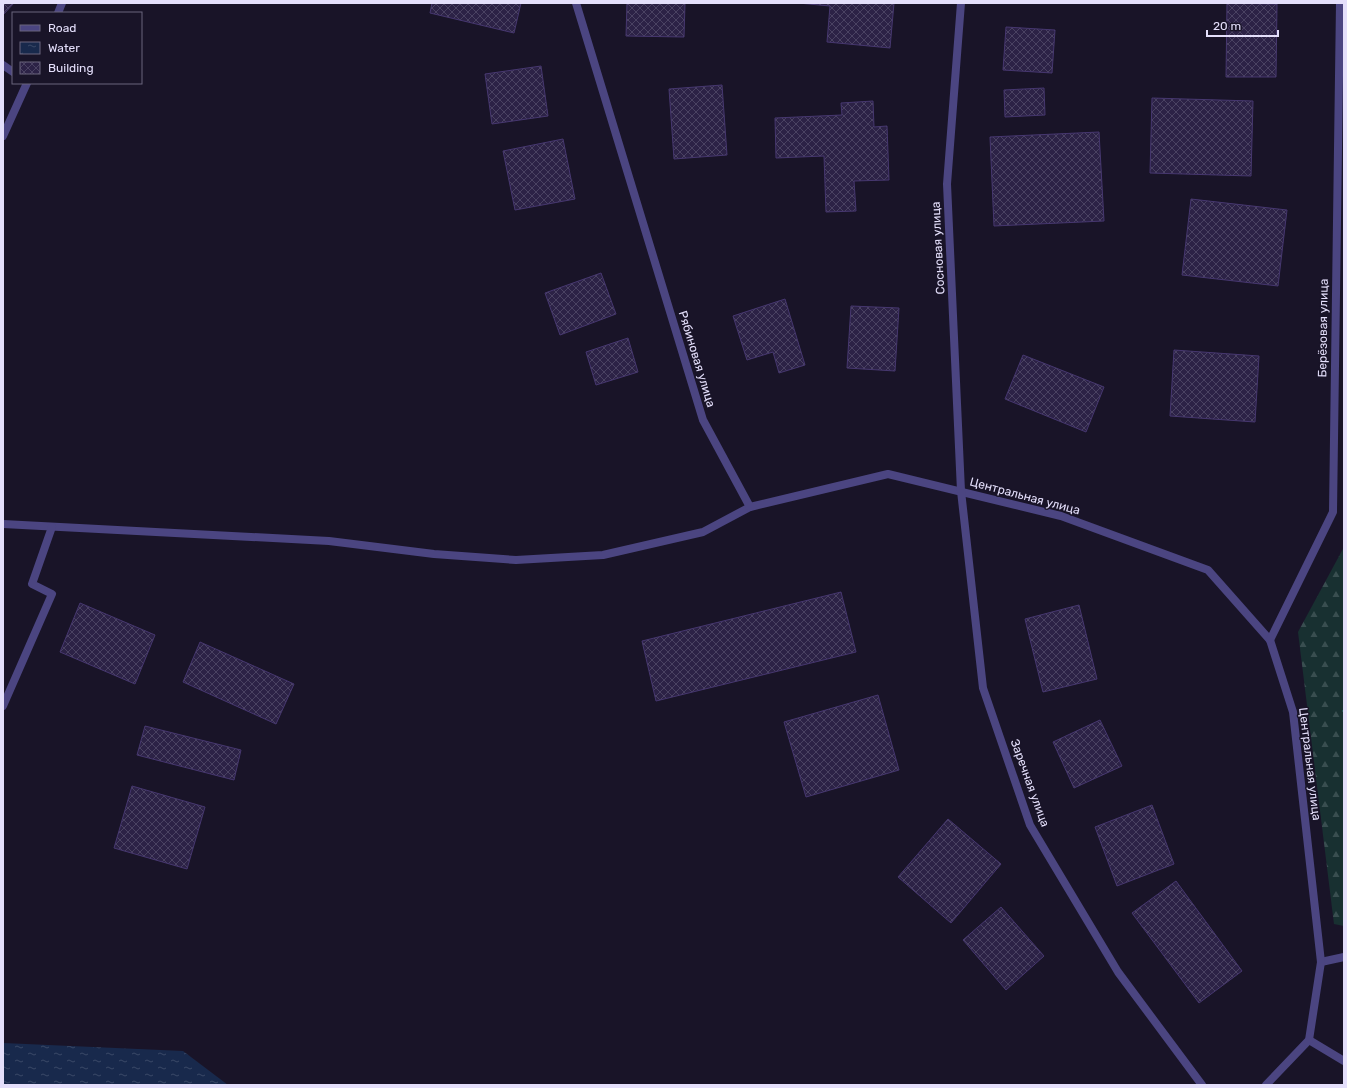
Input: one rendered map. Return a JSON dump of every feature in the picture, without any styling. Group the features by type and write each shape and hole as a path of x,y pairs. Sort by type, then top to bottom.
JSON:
{"street":[{"name":"Рябиновая улица","path":"576,3 703,420 750,507"},
{"name":"Сосновая улица","path":"961,3 947,184 961,491"},
{"name":"Берёзовая улица","path":"1270,640 1333,512 1340,3"},
{"path":"3,65 12,71"},
{"path":"3,136 27,84"},
{"path":"3,524 329,541 434,554 516,560 603,555 703,532 750,507 888,474 961,491"},
{"name":"Центральная улица","path":"961,491 1061,516 1208,570 1270,640 1293,712 1321,962 1309,1040"},
{"name":"Заречная улица","path":"961,491 983,688 1030,825 1118,972 1202,1085"},
{"path":"3,706 52,594 32,584 52,527"},
{"path":"1321,962 1344,957"},
{"path":"1266,1085 1309,1040 1344,1060"}],"path":[{"path":"1344,710 1344,715"}],"green space":[{"path":"1344,547 1344,926 1334,924 1298,632"}],"water":[{"path":"3,1043 183,1051 228,1085 3,1085"}],"building":[{"path":"3,3 14,3 3,15"},
{"path":"432,3 521,3 514,33 430,13"},
{"path":"627,3 685,3 684,37 626,36"},
{"path":"798,3 894,3 890,48 827,42 830,6"},
{"path":"1227,3 1277,4 1276,77 1226,77"},
{"path":"1006,27 1055,30 1052,73 1003,70"},
{"path":"541,66 548,116 492,124 485,74"},
{"path":"722,85 727,155 674,159 669,89"},
{"path":"1044,88 1045,115 1005,117 1004,90"},
{"path":"1152,98 1253,101 1251,176 1150,173"},
{"path":"873,101 874,127 887,126 889,180 854,181 856,211 826,212 824,156 776,158 775,118 842,115 841,103"},
{"path":"1099,132 1104,221 994,226 990,137"},
{"path":"563,139 575,199 515,210 503,151"},
{"path":"1191,199 1287,210 1278,286 1182,275"},
{"path":"601,273 616,314 560,335 545,293"},
{"path":"785,299 805,365 779,373 773,352 747,360 733,316"},
{"path":"851,306 899,308 895,371 847,368"},
{"path":"628,338 638,372 596,385 586,352"},
{"path":"1174,350 1259,356 1255,422 1170,416"},
{"path":"1023,355 1104,387 1086,432 1005,399"},
{"path":"841,592 856,652 656,701 642,641"},
{"path":"80,603 155,635 135,684 60,652"},
{"path":"1079,605 1097,679 1043,692 1025,619"},
{"path":"200,642 294,684 276,724 183,682"},
{"path":"878,695 899,770 806,797 784,722"},
{"path":"1100,720 1122,766 1074,788 1053,742"},
{"path":"145,726 241,750 234,780 137,755"},
{"path":"132,786 205,807 187,869 114,848"},
{"path":"1152,805 1174,864 1117,886 1095,827"},
{"path":"948,819 1001,864 951,923 898,877"},
{"path":"1176,881 1242,971 1199,1003 1132,913"},
{"path":"1001,907 1044,956 1006,990 963,940"}]}
